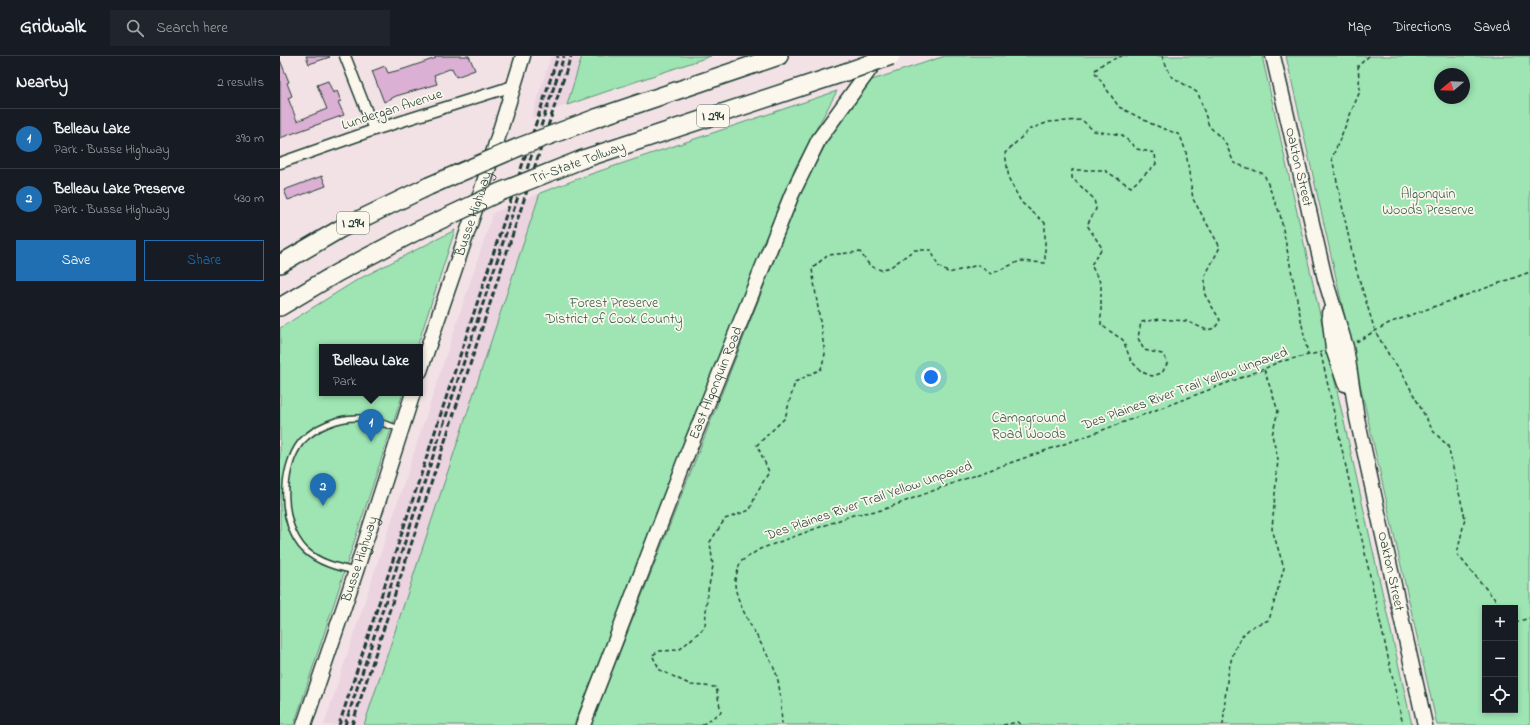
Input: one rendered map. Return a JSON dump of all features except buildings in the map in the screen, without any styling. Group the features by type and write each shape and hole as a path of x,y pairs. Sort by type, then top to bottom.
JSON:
{"highway":[{"name":"I 294","path":"280,264 340,229 429,186 504,153 596,118 779,56"},
{"name":"Tri-State Tollway","path":"280,308 338,273 415,232 500,192 583,159 891,56"}],"main road":[{"name":"Busse Highway","path":"423,362 481,192 523,56"},
{"name":"East Algonquin Road","path":"583,725 688,452 792,194 819,139 879,56"},
{"name":"Oakton Street","path":"1273,56 1325,279 1346,347 1357,418 1425,725"},
{"name":"Busse Highway","path":"304,725 356,571 400,428 412,396"}],"street":[{"path":"345,56 374,130"},
{"name":"Lundergan Avenue","path":"280,163 374,130 513,86"}],"lane":[{"path":"356,571 317,559 298,543 287,525 282,502 282,486 288,463 300,442 322,426 340,420 360,418 400,428"}],"path":[{"path":"702,725 721,712 716,687 691,685 666,673 660,670 652,655 660,651 679,650 705,627 707,595 713,566 710,542 725,519 750,510 756,494 769,472 757,445 785,418 795,382 821,369 825,354 812,269 827,255 860,252 870,266 881,270 892,266 914,250 932,250 938,266 949,273 978,265 991,274 1020,261 1045,263 1045,223 1021,202 1008,179 1005,153 1030,128 1049,122 1082,120 1094,131 1122,135 1137,149 1155,152 1156,164 1131,186 1104,170 1072,170 1072,178 1094,199 1096,209 1087,225 1102,248 1091,265 1101,284 1101,325 1123,340 1131,361 1142,372 1152,376 1162,373 1168,362 1162,354 1144,350 1138,338 1141,322 1161,319 1186,320 1207,330 1215,328 1220,320 1204,295 1205,276 1220,247 1193,199 1186,152 1180,135 1152,124 1119,107 1094,71 1104,63 1122,56"},
{"path":"1162,56 1171,76 1198,93 1209,126 1225,142 1234,163 1264,174 1280,214 1308,355"},
{"path":"1369,56 1358,66 1360,90 1332,158 1354,262 1375,331 1401,372 1433,431 1448,446 1465,518 1457,554 1498,603 1497,605"},
{"path":"1352,345 1389,324 1530,272"},
{"name":"Des Plaines River Trail Yellow Unpaved","path":"782,725 781,702 776,674 768,654 738,600 735,580 740,562 760,549 853,515 882,510 967,478 1088,436 1264,369 1278,362 1328,350"},
{"path":"1321,352 1403,725"},
{"path":"1223,725 1229,665 1239,642 1252,628 1269,620 1284,568 1272,529 1278,459 1272,435 1278,411 1264,369"},
{"path":"1518,621 1530,618"},
{"path":"1003,725 1018,722 1021,725"},
{"path":"1097,725 1112,725"}],"shaded area":[{"path":"551,56 582,56 567,105 531,118"},
{"path":"540,193 365,725 324,725 493,213"}],"green space":[{"path":"582,56 711,56 567,105"},
{"name":"Campground Road Woods","path":"945,56 1262,56 1412,725 591,725 803,187 836,125 866,82"},
{"name":"Algonquin Woods Preserve","path":"1286,56 1530,56 1530,725 1437,725"},
{"name":"Forest Preserve District of Cook County","path":"837,91 793,172 574,725 364,725 540,193 588,175"},
{"path":"455,230 418,344 319,344 319,396 402,396 294,725 280,725 280,328 357,280"}],"railway":[{"path":"339,725 558,56"},
{"path":"345,725 564,56"},
{"path":"352,725 571,56"}],"place":[{"name":"Belleau Lake","path":"371,442"},
{"name":"Belleau Lake Preserve","path":"323,506"}]}
